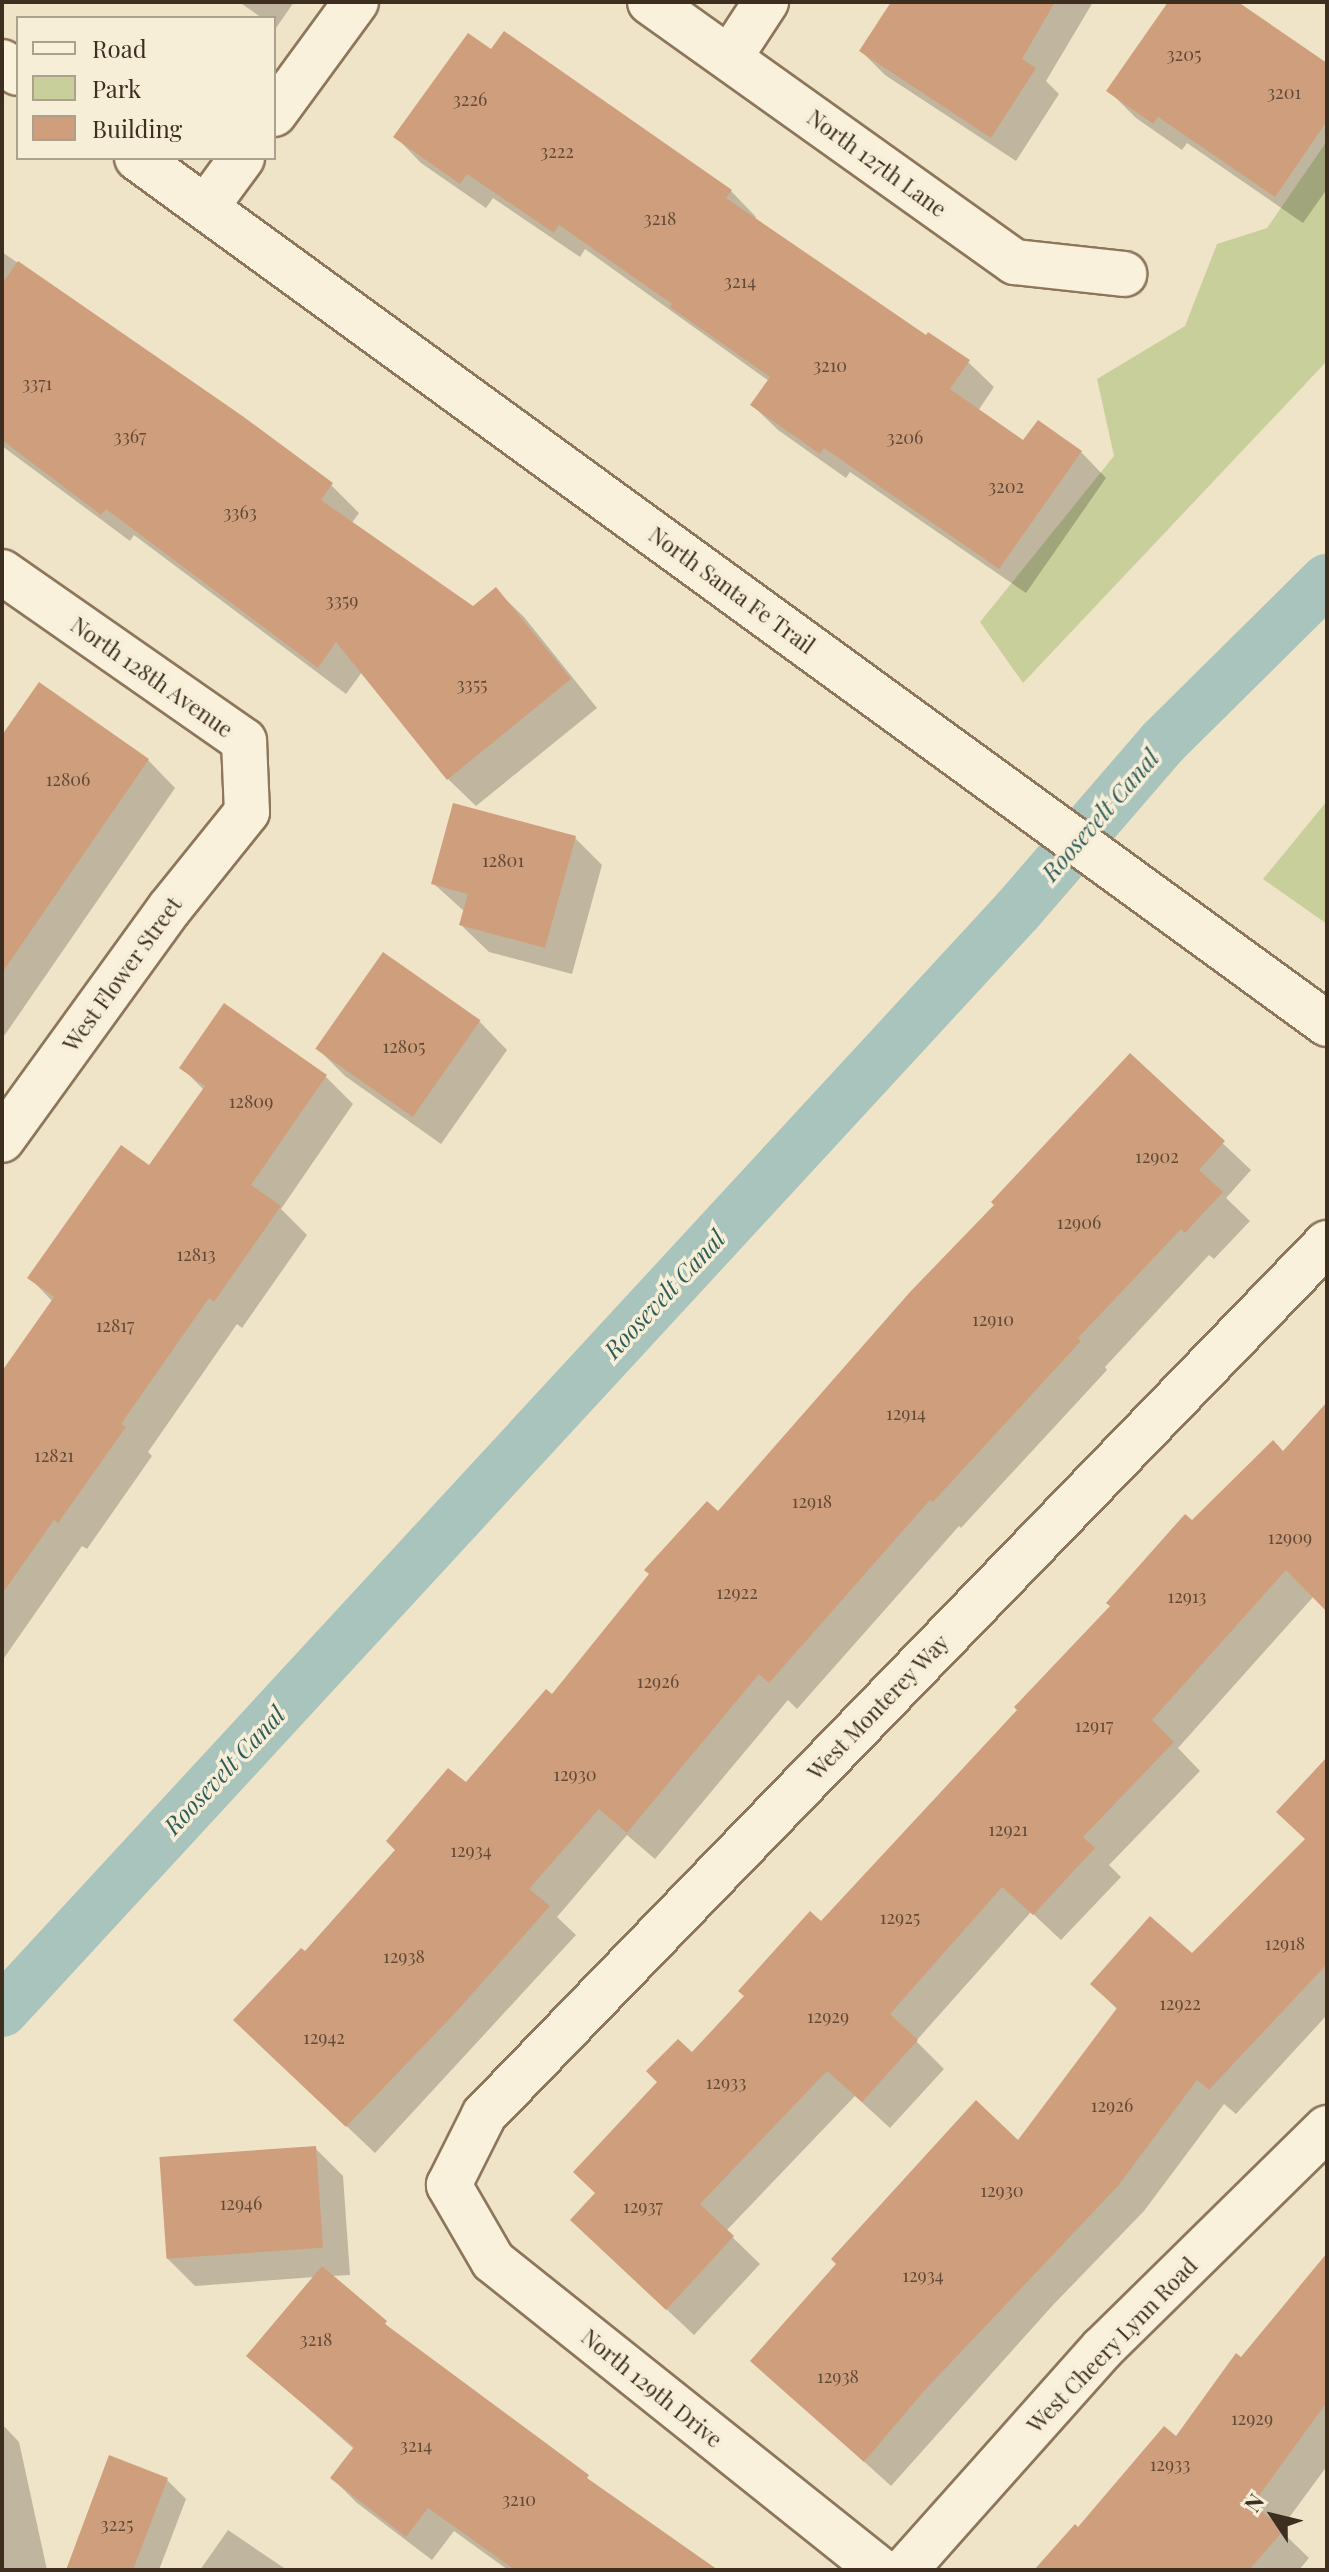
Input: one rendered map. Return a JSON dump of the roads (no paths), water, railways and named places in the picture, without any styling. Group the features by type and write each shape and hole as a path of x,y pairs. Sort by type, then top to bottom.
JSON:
{"street":[{"path":"276,111 356,2"},
{"name":"North 127th Lane","path":"650,2 1015,262 1124,274"},
{"path":"730,57 766,2"},
{"name":"North Santa Fe Trail","path":"140,160 1327,1024"},
{"path":"206,207 241,160"},
{"name":"North 128th Avenue","path":"2,572 244,741 247,812"},
{"name":"West Flower Street","path":"2,1140 169,909 247,812"},
{"name":"West Monterey Way","path":"449,2185 484,2115 1327,1243"},
{"name":"West Cheery Lynn Road","path":"905,2570 1103,2348 1327,2128"},
{"name":"North 129th Drive","path":"449,2185 493,2261 880,2570"}],"waterway":[{"name":"Roosevelt Canal","path":"2,2011 1018,910 1162,743 1327,580"}]}
